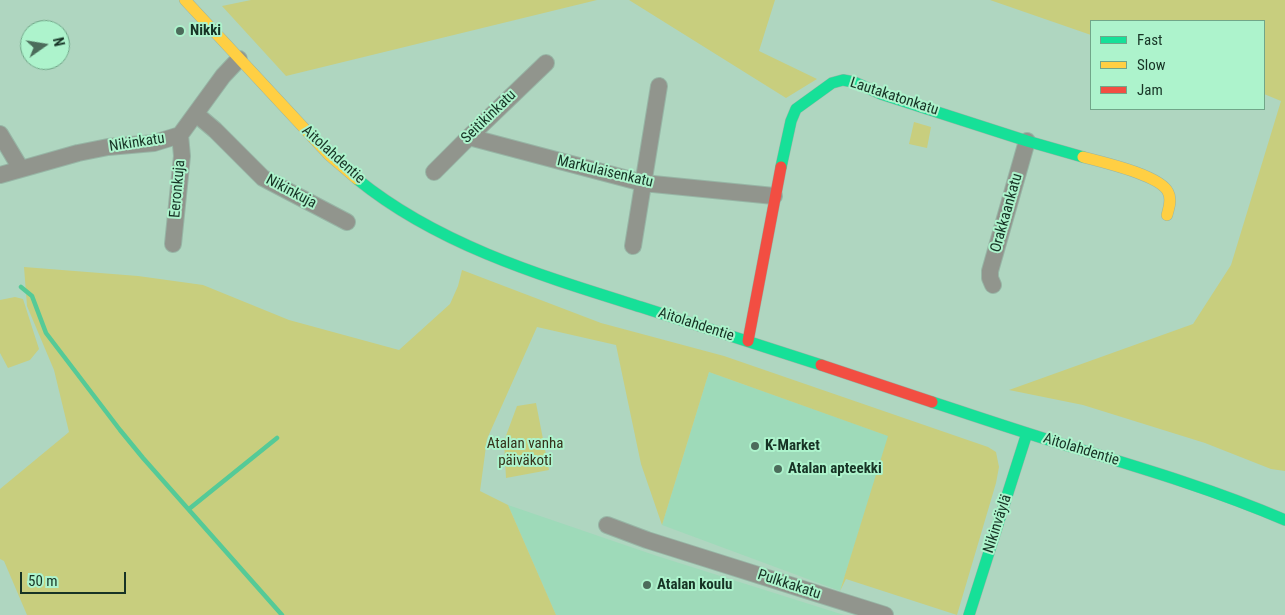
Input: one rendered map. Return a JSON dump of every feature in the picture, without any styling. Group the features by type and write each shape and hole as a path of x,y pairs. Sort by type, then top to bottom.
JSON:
{"main road":[{"name":"Aitolahdentie","path":"185,0 337,162 383,198 432,228 486,254 548,278 748,341 1026,433 1151,471 1257,507 1285,520"},
{"name":"Lautakatonkatu","path":"748,341 774,196 791,121 796,109 832,83 843,80 854,82 881,94 1160,182 1167,189 1170,196 1167,215"},
{"name":"Nikinväylä","path":"969,615 1026,433"}],"street":[{"name":"Nikinkatu","path":"0,175 108,147 154,143 180,134 223,76 239,59"},
{"name":"Seitikinkatu","path":"434,172 546,63"},
{"path":"633,246 659,86"},
{"name":"Nikinkuja","path":"196,114 215,130 263,178 347,222"},
{"path":"0,134 21,169"},
{"name":"Eeronkuja","path":"173,244 182,156 180,134"},
{"name":"Markulaisenkatu","path":"469,137 643,183 774,196"},
{"name":"Orakkaankatu","path":"993,285 990,271 1027,141"},
{"name":"Pulkkakatu","path":"607,525 885,615"}],"shaded area":[{"path":"709,372 889,436 840,591 662,525"},
{"name":"Atalan koulu","path":"508,505 657,556 844,615 556,615"}],"green space":[{"path":"251,0 597,0 286,76 222,6"},
{"path":"629,0 775,0 759,51 817,79 786,98"},
{"path":"990,0 1285,0 1285,471 1271,469 1205,443 1083,405 1009,390 1193,324 1231,265 1281,101 1265,94 1265,20 1090,20 1090,35"},
{"path":"914,122 931,127 927,148 909,144"},
{"path":"24,267 138,276 203,285 289,320 399,350 450,304 458,286 462,270 601,323 724,356 988,447 996,452 999,467 957,615 846,579 840,591 888,436 709,372 662,525 641,464 616,345 537,327 487,439 480,491 508,505 556,615 27,615 4,561 0,559 0,489 69,432 54,370 27,306"},
{"path":"15,297 23,299 39,349 30,360 8,368 0,353 0,300"},
{"name":"Atalan vanha päiväkoti","path":"536,403 549,470 506,478 504,441 517,406"}],"waterway":[{"path":"21,287 32,296 46,333 120,430 282,615"},
{"path":"189,509 277,438"}],"traffic: fast":[{"path":"781,167 791,121 796,109 832,83 843,80 854,82 881,94 1027,141 1083,157"},
{"path":"357,179 388,202 422,222 492,256 566,283 821,365"},
{"path":"932,402 1175,479 1285,520"},
{"path":"969,615 1027,433"}],"traffic: slow":[{"path":"185,0 329,155 357,179"},
{"path":"1083,157 1130,170 1163,186 1170,198 1167,215"}],"traffic: jam":[{"path":"748,341 781,167"},
{"path":"821,365 932,402"}],"place":[{"name":"Nikki","path":"180,31"},
{"name":"K-Market","path":"755,446"},
{"name":"Atalan apteekki","path":"778,469"},
{"name":"Atalan koulu","path":"647,585"}]}
